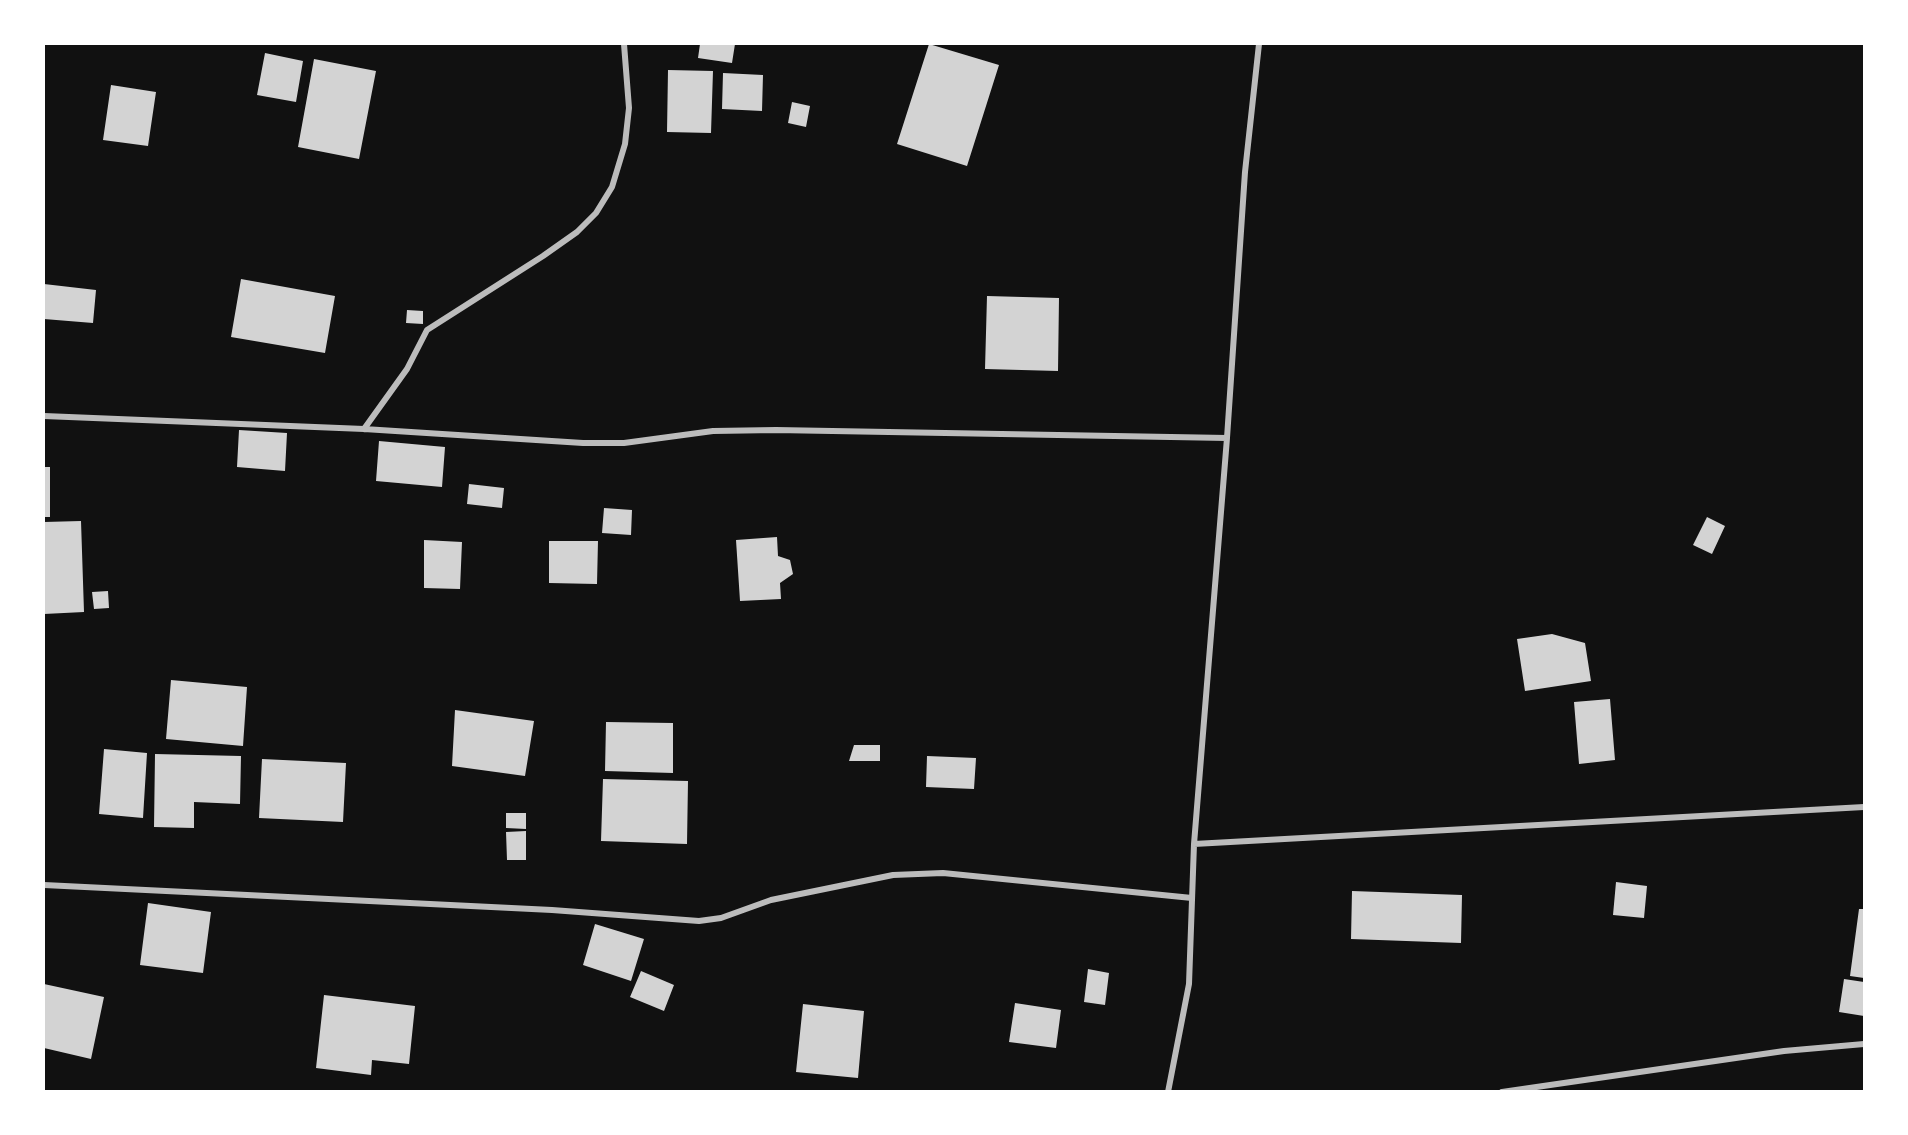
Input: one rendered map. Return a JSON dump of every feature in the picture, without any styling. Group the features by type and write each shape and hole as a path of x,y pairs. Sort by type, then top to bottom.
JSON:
{"street":[{"path":"364,429 407,369 427,330 578,232 596,213 612,187 625,144 629,108 624,44"},
{"path":"1168,1092 1188,984 1194,844 1227,438 1245,172 1259,44"},
{"path":"44,416 364,429 583,443 624,443 713,431 776,430 1227,438"},
{"path":"1194,844 1864,807"},
{"path":"44,885 552,910 699,921 721,918 771,900 893,875 943,873 1192,898"},
{"path":"1502,1092 1784,1051 1864,1044"}],"building":[{"path":"700,44 735,44 732,63 698,58"},
{"path":"929,44 999,65 967,166 897,144"},
{"path":"265,53 303,61 296,102 257,95"},
{"path":"314,59 376,71 359,159 298,147"},
{"path":"668,70 713,71 711,133 667,132"},
{"path":"723,73 763,75 762,111 722,109"},
{"path":"111,85 156,92 148,146 103,140"},
{"path":"792,102 810,106 806,127 788,123"},
{"path":"241,279 335,296 325,353 231,337"},
{"path":"44,284 96,290 93,323 44,319"},
{"path":"987,296 1059,298 1058,371 985,369"},
{"path":"407,310 423,311 423,324 406,323"},
{"path":"239,430 287,433 285,471 237,467"},
{"path":"379,441 445,447 442,487 376,481"},
{"path":"44,467 50,467 50,517 44,517"},
{"path":"469,484 504,488 502,508 467,504"},
{"path":"604,508 632,510 631,535 602,533"},
{"path":"1707,517 1725,526 1712,554 1693,545"},
{"path":"81,521 84,612 44,614 44,522"},
{"path":"777,537 778,556 790,560 793,574 780,583 781,599 740,601 736,540"},
{"path":"424,540 462,542 460,589 424,588"},
{"path":"549,541 598,541 597,584 549,583"},
{"path":"108,591 109,608 94,609 92,592"},
{"path":"1552,634 1585,643 1591,681 1525,691 1517,639"},
{"path":"171,680 247,687 243,746 166,739"},
{"path":"1610,699 1615,760 1579,764 1574,702"},
{"path":"455,710 534,721 525,776 452,766"},
{"path":"606,722 673,723 673,773 605,771"},
{"path":"854,745 880,745 880,761 849,761"},
{"path":"104,749 147,753 143,818 99,814"},
{"path":"155,754 241,756 240,804 194,802 194,828 154,827"},
{"path":"927,756 976,758 974,789 926,787"},
{"path":"262,759 346,763 343,822 259,818"},
{"path":"603,779 688,781 687,844 601,841"},
{"path":"506,813 526,813 526,829 506,828"},
{"path":"526,831 526,860 507,860 506,832"},
{"path":"1616,882 1647,886 1644,918 1613,915"},
{"path":"1352,891 1462,895 1461,943 1351,939"},
{"path":"148,903 211,912 203,973 140,965"},
{"path":"1859,909 1864,909 1864,978 1850,976"},
{"path":"595,924 644,939 631,981 583,965"},
{"path":"1088,969 1109,973 1105,1005 1084,1002"},
{"path":"641,971 674,985 664,1011 630,997"},
{"path":"1844,979 1864,982 1864,1016 1839,1012"},
{"path":"44,984 104,997 91,1059 44,1048"},
{"path":"324,995 415,1006 409,1064 372,1060 371,1075 316,1068"},
{"path":"1015,1003 1061,1010 1056,1048 1009,1042"},
{"path":"803,1004 864,1011 858,1078 796,1072"}]}
